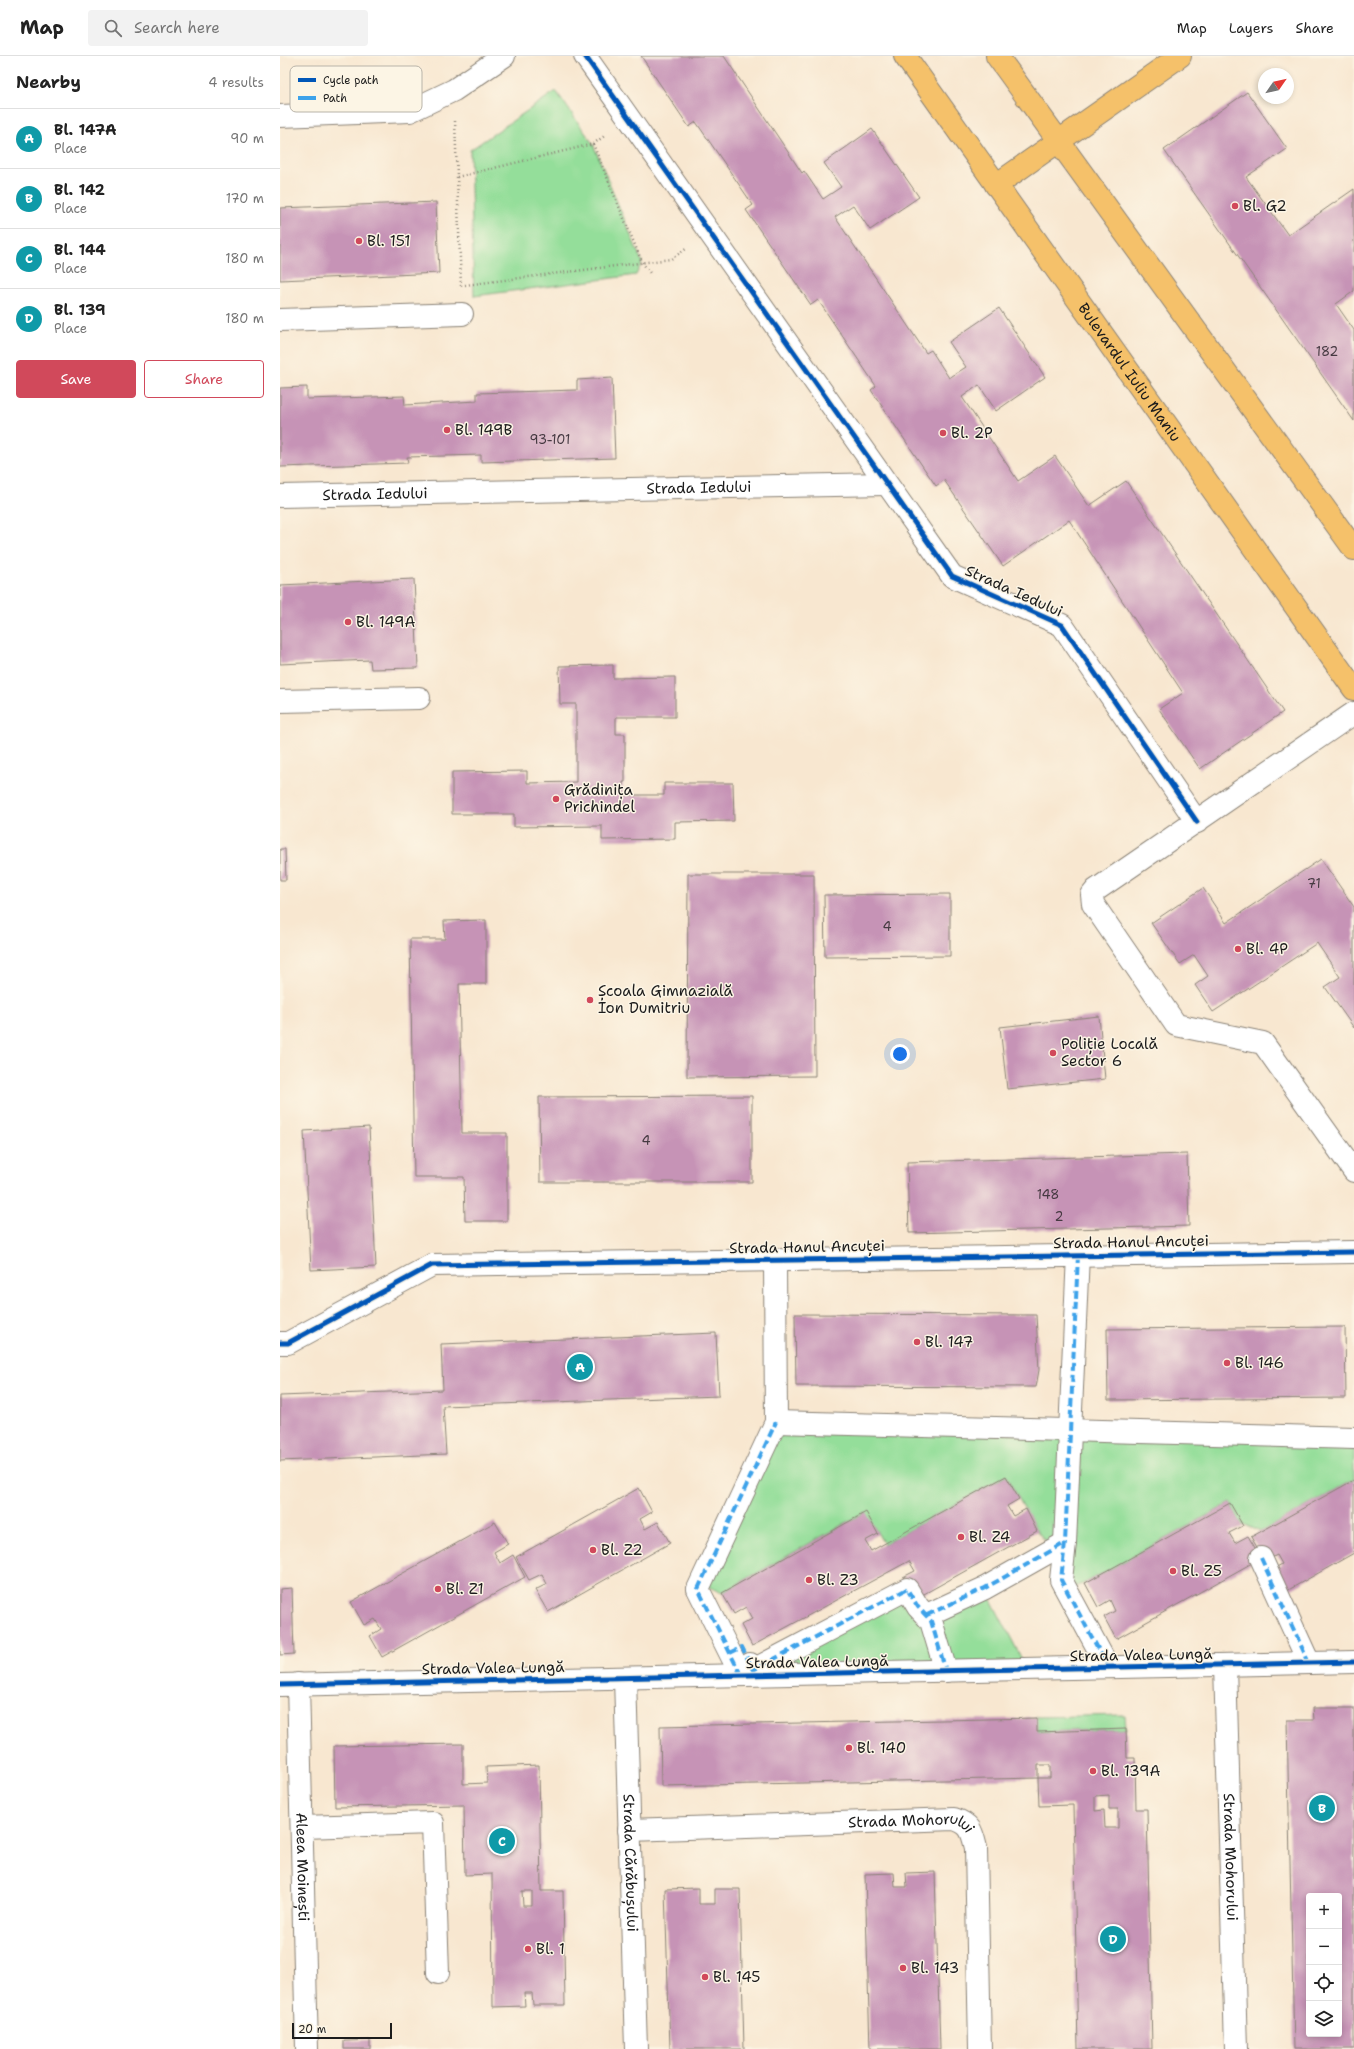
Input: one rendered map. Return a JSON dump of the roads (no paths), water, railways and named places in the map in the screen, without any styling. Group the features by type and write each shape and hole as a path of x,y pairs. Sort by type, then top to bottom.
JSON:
{"main road":[{"name":"Bulevardul Iuliu Maniu","path":"905,56 1354,689"},
{"path":"997,56 1057,141 1210,348 1354,549"},
{"path":"996,186 1057,141 1180,56"}],"street":[{"path":"422,106 454,90 504,56"},
{"path":"585,56 886,484"},
{"path":"280,116 410,112"},
{"path":"280,320 462,314"},
{"name":"Strada Iedului","path":"280,496 886,484 952,576 1062,625 1197,822"},
{"path":"280,701 419,698"},
{"path":"1354,713 1096,890 1092,895 1093,904 1176,1025 1263,1043 1354,1171"},
{"name":"Strada Hanul Ancuței","path":"280,1343 288,1343 432,1265 1354,1252"},
{"path":"1078,1255 1065,1543 1061,1580 1108,1667"},
{"path":"741,1675 698,1589 776,1422 775,1259"},
{"path":"776,1422 1354,1438"},
{"path":"927,1615 985,1588 1065,1543"},
{"path":"1261,1558 1309,1663"},
{"path":"730,1653 742,1647 753,1670 907,1589 918,1607 931,1621 946,1671"},
{"name":"Strada Valea Lungă","path":"289,1685 1354,1662"},
{"name":"Strada Mohorului","path":"1225,1665 1236,2049"},
{"name":"Strada Cărăbușului","path":"625,1678 636,2049"},
{"name":"Aleea Moinești","path":"289,1685 302,1827 307,2049"},
{"name":"Strada Mohorului","path":"630,1830 954,1818 965,1822 972,1832 976,1848 980,2049"},
{"path":"302,1827 433,1823 438,1973"}],"place":[{"name":"Bl. G2","path":"1235,206"},
{"name":"Bl. 151","path":"359,241"},
{"name":"Bl. 149B","path":"447,430"},
{"name":"Bl. 2P","path":"943,433"},
{"name":"Bl. 149A","path":"348,622"},
{"name":"Grădinița Prichindel","path":"556,799"},
{"name":"Bl. 4P","path":"1238,949"},
{"name":"Școala Gimnazială Ion Dumitriu","path":"590,1000"},
{"name":"Poliție Locală Sector 6","path":"1053,1053"},
{"name":"Bl. 147","path":"917,1342"},
{"name":"Bl. 146","path":"1227,1363"},
{"name":"Bl. 147A","path":"580,1367"},
{"name":"Bl. Z4","path":"961,1537"},
{"name":"Bl. Z2","path":"593,1550"},
{"name":"Bl. Z5","path":"1173,1571"},
{"name":"Bl. Z3","path":"809,1580"},
{"name":"Bl. Z1","path":"438,1589"},
{"name":"Bl. 140","path":"849,1748"},
{"name":"Bl. 139A","path":"1093,1771"},
{"name":"Bl. 142","path":"1322,1808"},
{"name":"Bl. 144","path":"502,1841"},
{"name":"Bl. 139","path":"1113,1939"},
{"name":"Bl. 1","path":"528,1949"},
{"name":"Bl. 143","path":"903,1968"},
{"name":"Bl. 145","path":"705,1977"}]}
